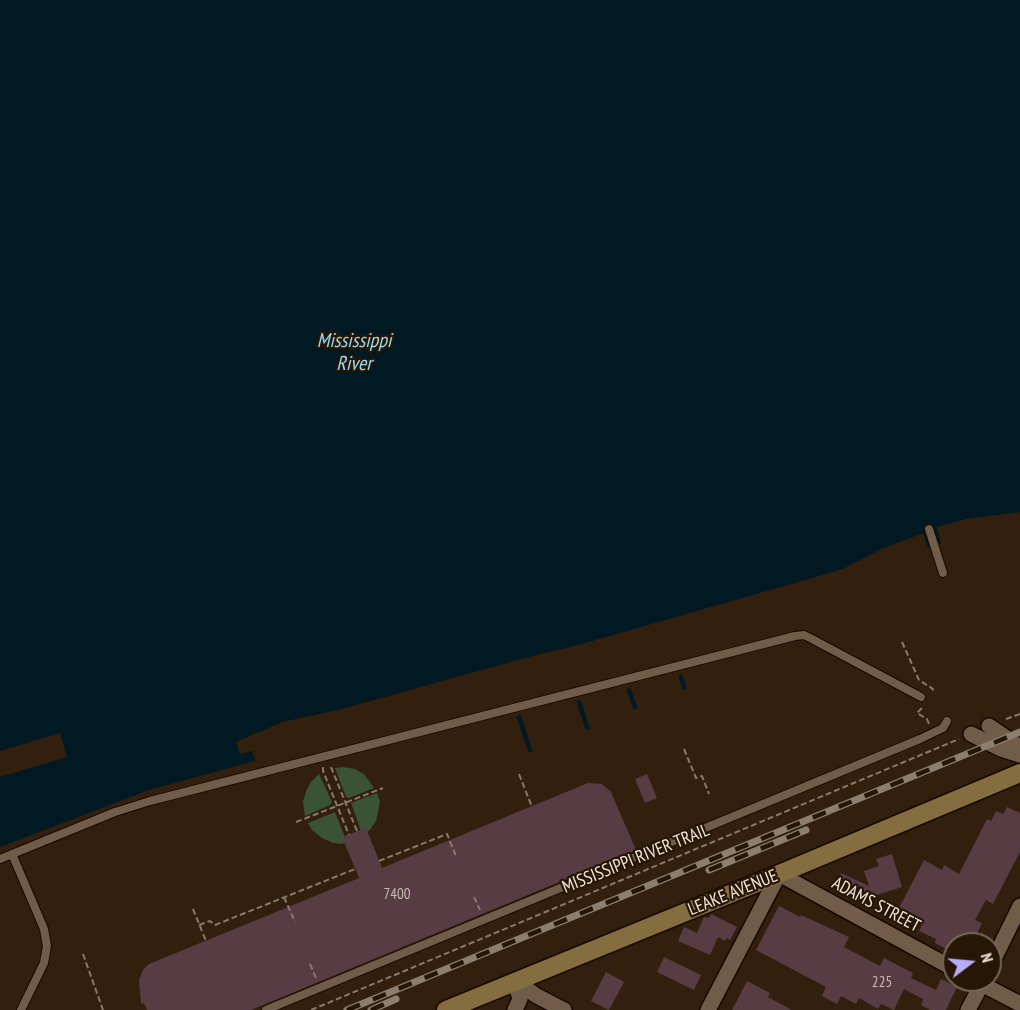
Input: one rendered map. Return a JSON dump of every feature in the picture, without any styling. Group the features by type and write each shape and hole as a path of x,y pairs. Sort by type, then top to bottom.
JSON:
{"street":[{"path":"989,726 1020,747"},
{"path":"971,734 1001,749 1020,755"},
{"name":"LEAKE AVENUE","path":"446,1010 1020,773"},
{"path":"708,1010 779,874"},
{"name":"ADAMS STREET","path":"779,874 942,962"},
{"path":"1002,943 1020,906"},
{"path":"514,1010 520,999 516,981"},
{"path":"516,981 537,996 564,1010"},
{"path":"968,1010 975,992"},
{"path":"999,992 1020,1004"}],"lane":[{"path":"929,529 943,573"},
{"path":"0,859 130,807 795,636 812,639 925,699"},
{"path":"266,1010 920,739 943,728 947,721"},
{"path":"12,854 44,929 47,946 44,963 21,1010"}],"path":[{"path":"902,642 919,680 933,689 917,713"},
{"name":"MISSISSIPPI RIVER TRAIL","path":"311,1010 971,734"},
{"path":"684,748 696,778 702,776 709,794"},
{"path":"324,758 331,767 357,831"},
{"path":"324,758 323,771 349,835"},
{"path":"519,774 532,807"},
{"path":"296,822 383,788"},
{"path":"379,861 447,834 456,856"},
{"path":"199,925 210,921 215,925 355,869"},
{"path":"284,897 295,922"},
{"path":"474,897 482,916"},
{"path":"193,909 206,941"},
{"path":"83,954 103,1010"},
{"path":"310,964 318,983"}],"green space":[{"path":"335,768 355,769 364,774 374,788 349,798 346,797"},
{"path":"319,774 332,802 305,816 303,802 306,791"},
{"path":"377,793 380,802 376,821 370,830 362,834 351,803"},
{"path":"335,812 347,842 342,844 322,838 312,830 308,823"}],"water":[{"name":"Mississippi River","path":"0,0 1020,0 1020,523 981,532 250,745 255,761 149,790 0,847"}],"pier":[{"path":"1020,512 1020,526 942,547 937,527 966,519"},
{"path":"923,533 929,551 797,604 604,657 254,747 258,758 255,759 252,751 240,754 236,742 282,722 338,710 571,647 826,574 845,568 879,550"},
{"path":"60,733 67,757 0,777 0,751"}],"building":[{"path":"647,774 657,798 645,803 635,779"},
{"path":"588,783 602,784 611,792 636,850 251,1010 147,1010 144,1003 141,1004 139,980 143,970 149,964 359,878 342,837 366,828 382,868"},
{"path":"1007,807 1020,813 1020,852 993,904 986,900 975,920 982,923 978,932 942,932 942,947 935,943 936,939 919,931 922,925 914,921 915,919 898,910 924,860 942,870 944,865 959,874 987,819 991,821 996,811 1003,814"},
{"path":"892,854 902,887 861,900 834,886 841,873 869,886 864,871 879,866 876,859"},
{"path":"779,906 849,937 844,947 880,966 884,958 913,973 911,978 936,990 941,979 942,992 955,992 946,1010 930,1010 921,1005 923,999 904,989 894,1010 881,1004 878,1009 859,998 856,1004 841,996 837,1004 822,996 826,987 756,950"},
{"path":"711,914 737,927 730,940 727,938 725,941 718,937 710,955 678,941 684,927 697,933 704,917 709,918"},
{"path":"664,957 701,975 694,990 657,972"},
{"path":"606,972 624,982 609,1010 591,1001"},
{"path":"747,981 770,993 768,997 792,1010 732,1010"}],"waterway":[{"path":"681,677 684,687"},
{"path":"629,690 635,707"},
{"path":"579,702 587,727"},
{"path":"519,717 530,750"}],"railway":[{"path":"347,1010 1020,732"},
{"path":"709,870 806,830"},
{"path":"371,1010 396,999"}]}
